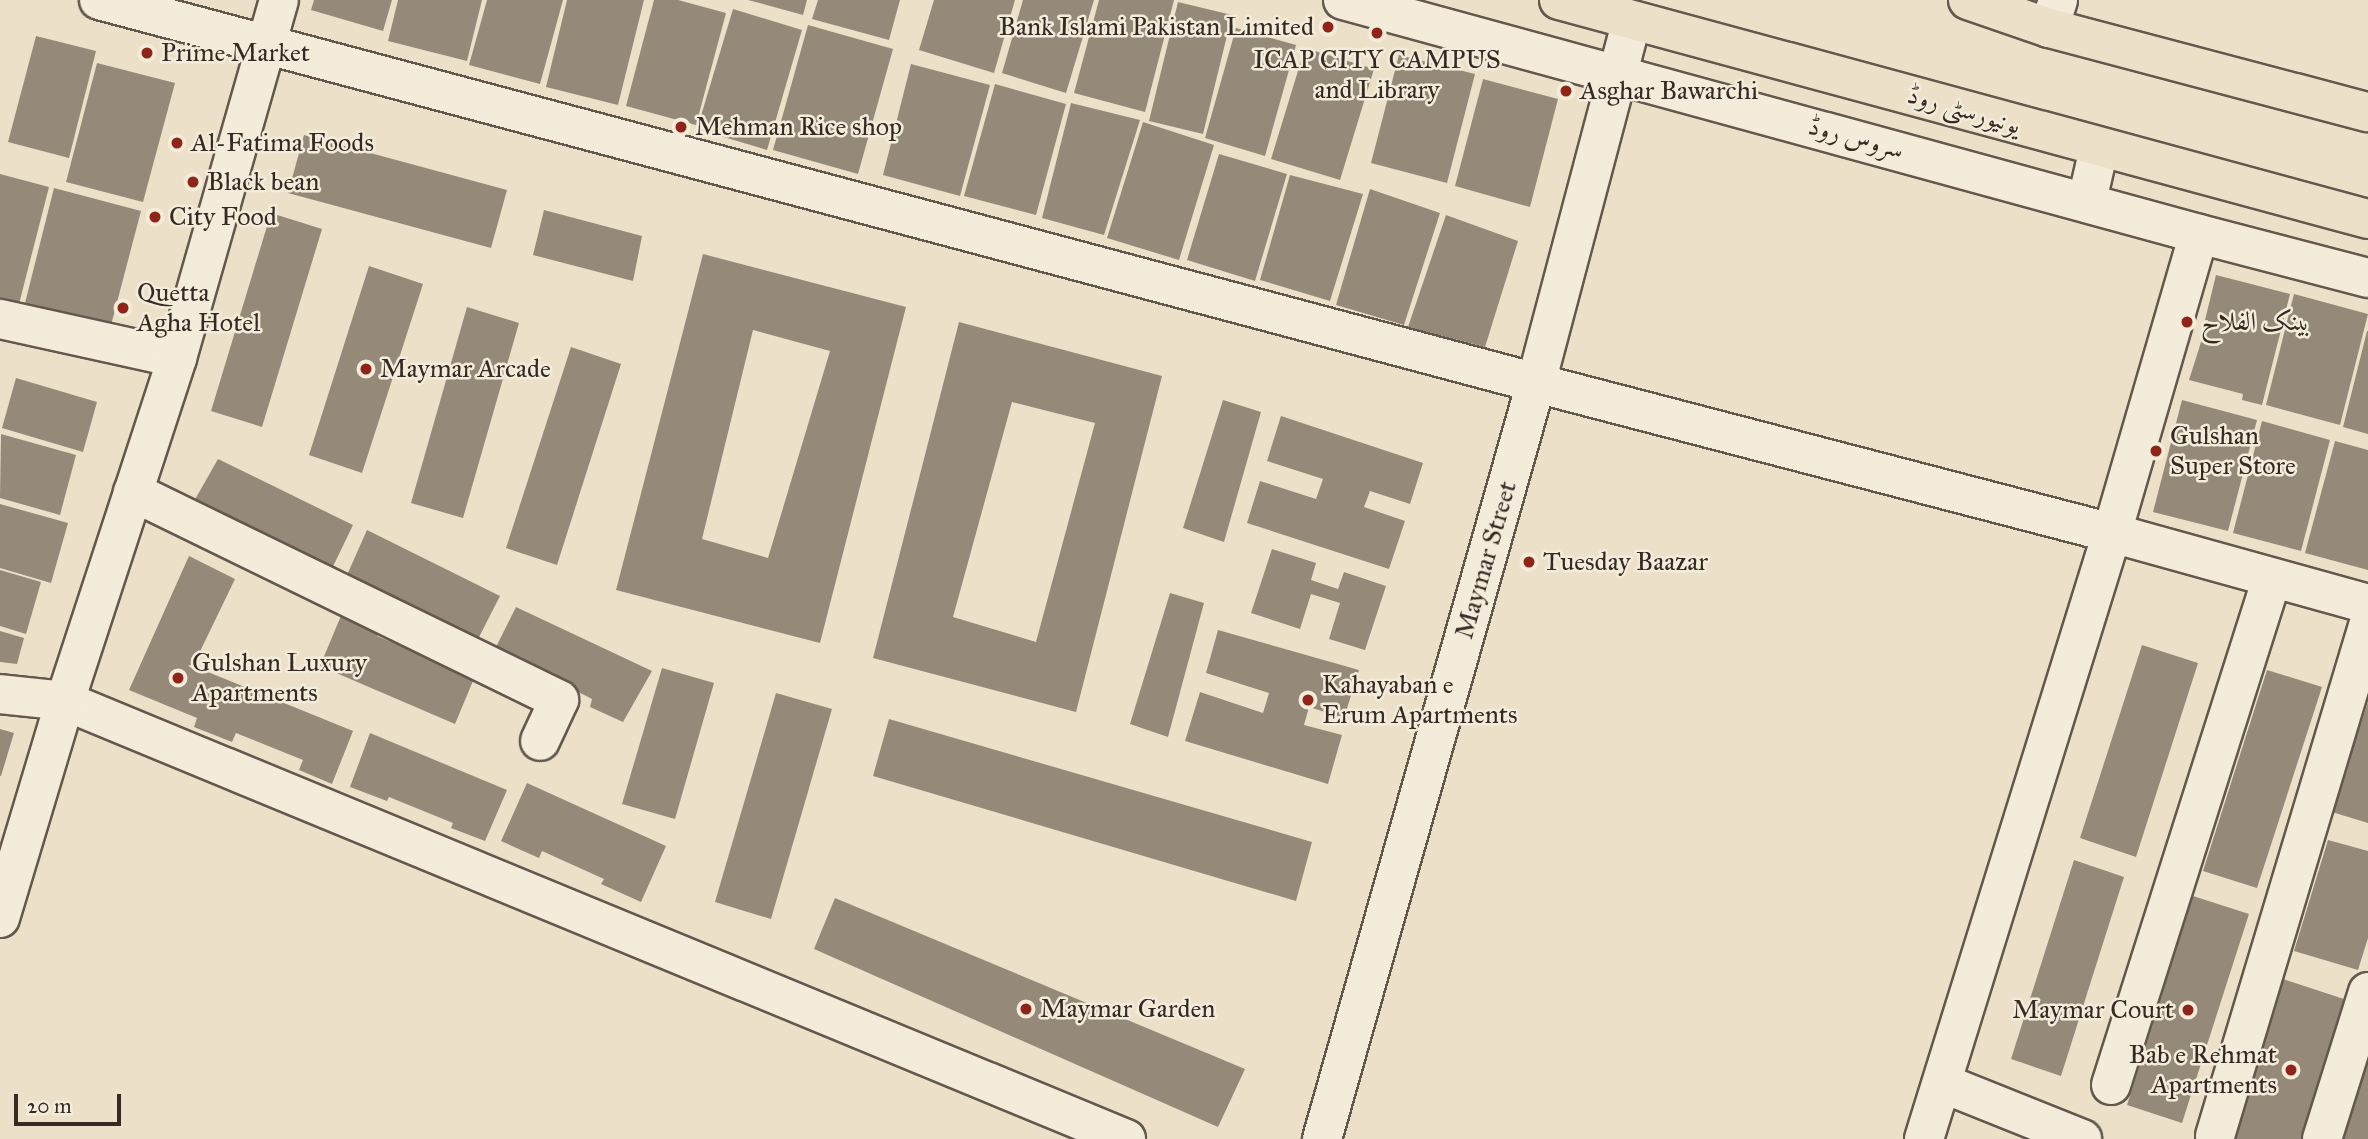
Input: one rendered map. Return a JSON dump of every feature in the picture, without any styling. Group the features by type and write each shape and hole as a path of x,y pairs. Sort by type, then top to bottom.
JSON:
{"main road":[{"name":"یونیورسٹی روڈ","path":"1559,0 1614,10 1694,37 2099,149 2368,219"},
{"path":"1676,0 1676,5 1694,37"},
{"path":"1968,0 2054,14 2368,111"}],"street":[{"path":"99,0 1536,383 2112,533 2368,604"},
{"path":"0,918 65,701 177,358 279,0"},
{"name":"سروس روڈ","path":"1343,0 2368,278"},
{"name":"Maymar Street","path":"1322,1139 1536,383 1618,73 1614,10"},
{"path":"2087,201 2099,149"},
{"path":"1924,1139 2112,533 2199,234"},
{"path":"0,319 177,358"},
{"path":"133,492 559,700 540,741"},
{"path":"2110,1085 2272,578"},
{"path":"2215,1136 2368,626"},
{"path":"0,694 65,701 1126,1139"},
{"path":"2322,1139 2368,992"},
{"path":"1942,1083 2082,1139"}],"building":[{"path":"314,0 392,0 383,31 311,10"},
{"path":"398,0 482,0 467,61 388,41"},
{"path":"487,0 563,0 540,84 469,65"},
{"path":"567,0 644,0 618,105 546,87"},
{"path":"654,0 678,0 726,13 696,125 626,106"},
{"path":"748,0 807,0 803,15"},
{"path":"818,0 900,0 889,40 812,19"},
{"path":"934,0 1015,0 994,73 919,50"},
{"path":"1023,0 1094,0 1066,93 1002,73"},
{"path":"1099,0 1174,0 1145,112 1074,93"},
{"path":"1178,2 1232,15 1203,134 1149,121"},
{"path":"733,9 802,30 767,150 697,129"},
{"path":"808,25 893,49 858,174 773,150"},
{"path":"1236,28 1296,45 1265,156 1205,138"},
{"path":"36,36 96,51 69,158 8,142"},
{"path":"1305,48 1374,69 1340,180 1271,159"},
{"path":"1399,55 1475,74 1447,183 1371,163"},
{"path":"97,63 175,83 143,202 66,182"},
{"path":"911,64 990,85 960,196 883,175"},
{"path":"1483,79 1558,99 1530,207 1455,186"},
{"path":"995,84 1066,104 1036,215 964,196"},
{"path":"1071,103 1140,120 1104,235 1042,218"},
{"path":"1143,122 1214,145 1179,260 1107,238"},
{"path":"304,135 507,190 491,248 288,193"},
{"path":"1219,154 1287,174 1255,281 1187,260"},
{"path":"0,174 49,187 18,308 0,303"},
{"path":"1290,175 1363,194 1330,301 1260,280"},
{"path":"54,188 141,211 110,329 24,307"},
{"path":"1370,189 1440,213 1404,325 1336,305"},
{"path":"544,210 642,236 633,281 533,255"},
{"path":"271,213 322,229 262,427 211,411"},
{"path":"1446,215 1518,241 1485,347 1408,327"},
{"path":"703,254 906,307 820,643 616,590","holes":["753,330 830,351 768,558 702,539"]},
{"name":"Maymar Arcade","path":"369,266 423,284 362,473 309,455"},
{"path":"2216,275 2290,294 2262,405 2242,400 2243,394 2189,380 2208,320 2205,320"},
{"path":"2294,294 2368,314 2340,425 2266,405"},
{"name":"Maymar Arcade","path":"467,307 519,323 463,518 411,503"},
{"path":"959,322 1162,376 1076,712 873,658","holes":["1012,402 1095,423 1036,642 953,617"]},
{"path":"2368,331 2368,434 2343,427"},
{"path":"571,347 621,364 557,565 506,548"},
{"path":"16,378 97,402 83,452 2,428"},
{"path":"1223,400 1261,412 1224,542 1183,528"},
{"path":"2182,400 2257,420 2228,531 2153,512"},
{"path":"1281,416 1423,463 1410,504 1370,491 1364,507 1405,521 1389,569 1247,523 1260,481 1316,499 1323,479 1267,461"},
{"path":"2262,421 2330,440 2301,551 2233,533"},
{"path":"1,434 76,455 60,515 0,498"},
{"path":"2335,441 2368,450 2368,570 2305,553"},
{"name":"Gulshan Luxury Apartments","path":"218,459 353,525 326,581 189,510"},
{"path":"0,504 68,523 51,583 0,568"},
{"name":"Gulshan Luxury Apartments","path":"367,530 500,596 474,647 343,584"},
{"name":"Kahayaban e Erum Apartments","path":"1272,549 1316,563 1311,580 1338,589 1344,572 1386,586 1365,650 1329,639 1340,603 1311,594 1300,629 1251,613"},
{"name":"Gulshan Luxury Apartments","path":"189,556 235,579 193,666 353,731 332,784 299,770 303,760 236,733 232,742 194,727 197,718 129,690"},
{"path":"0,570 41,582 26,634 0,626"},
{"path":"1170,593 1204,603 1168,737 1130,724"},
{"path":"516,607 652,671 623,722 590,707 592,699 528,666 492,655"},
{"name":"Gulshan Luxury Apartments","path":"343,611 381,628 377,636 443,664 478,669 455,724 320,666"},
{"name":"Kahayaban e Erum Apartments","path":"1218,630 1359,670 1344,718 1309,707 1304,725 1342,735 1328,784 1185,741 1200,692 1263,713 1269,693 1206,673"},
{"path":"0,631 24,638 17,664 0,662"},
{"path":"2142,645 2198,663 2136,857 2080,838"},
{"path":"662,668 714,683 675,819 622,804"},
{"path":"2267,670 2322,687 2257,888 2203,871"},
{"path":"776,693 832,709 771,919 715,902"},
{"path":"2368,702 2368,823 2332,812"},
{"path":"889,719 1312,842 1296,901 873,776"},
{"path":"0,729 14,733 1,776 0,776"},
{"name":"Gulshan Luxury Apartments","path":"370,733 507,790 485,841 451,828 453,823 389,797 387,801 350,787"},
{"path":"527,783 666,846 641,902 601,884 604,879 542,851 539,858 501,841"},
{"path":"2328,840 2368,851 2368,938 2358,970 2294,951"},
{"name":"Maymar Court","path":"2074,860 2124,877 2061,1076 2011,1059"},
{"name":"Maymar Court","path":"2193,896 2249,914 2182,1123 2127,1105"},
{"name":"Maymar Garden","path":"835,898 1245,1069 1218,1127 814,949"},
{"name":"Bab e Rehmat Apartments","path":"2283,979 2350,1001 2306,1139 2232,1139"},
{"name":"Bab e Rehmat Apartments","path":"2368,1043 2368,1139 2337,1139"}],"place":[{"name":"Bank Islami Pakistan Limited","path":"1328,27"},
{"name":"ICAP CITY CAMPUS and Library","path":"1377,33"},
{"name":"Prime Market","path":"147,53"},
{"name":"Asghar Bawarchi","path":"1566,91"},
{"name":"Mehman Rice shop","path":"681,127"},
{"name":"Al-Fatima Foods","path":"177,143"},
{"name":"Black bean","path":"193,182"},
{"name":"City Food","path":"155,217"},
{"name":"Quetta Agha Hotel","path":"123,308"},
{"name":"بینک الفلاح","path":"2187,322"},
{"name":"Maymar Arcade","path":"366,369"},
{"name":"Gulshan Super Store","path":"2156,451"},
{"name":"Tuesday Baazar","path":"1529,562"},
{"name":"Gulshan Luxury Apartments","path":"178,678"},
{"name":"Kahayaban e Erum Apartments","path":"1308,700"},
{"name":"Maymar Garden","path":"1026,1009"},
{"name":"Maymar Court","path":"2188,1010"},
{"name":"Bab e Rehmat Apartments","path":"2291,1070"}]}
